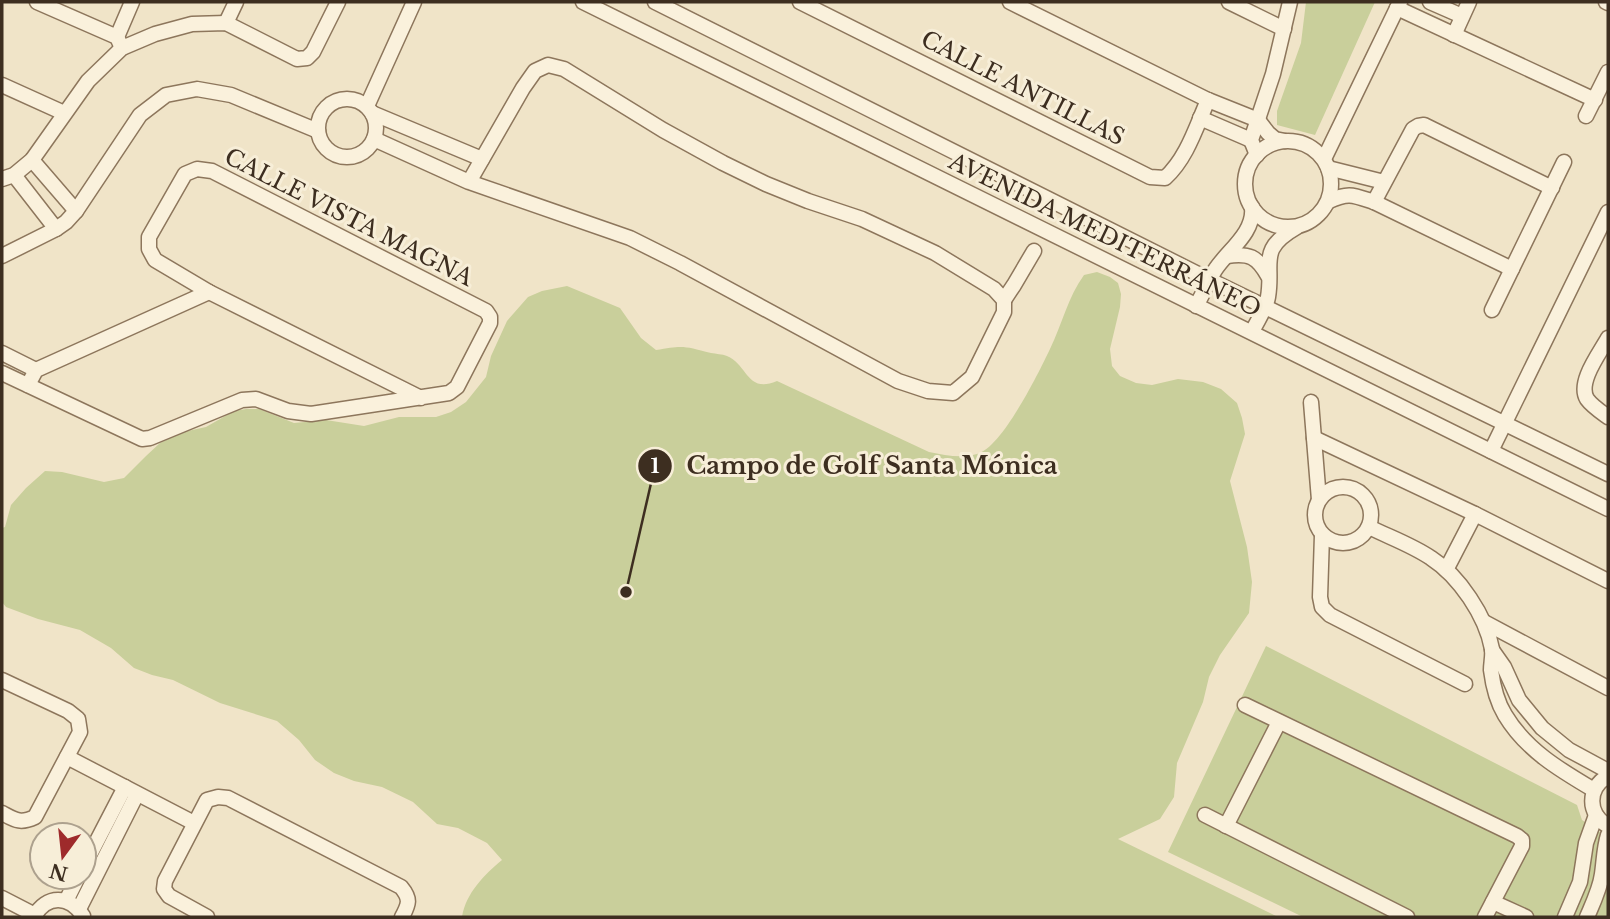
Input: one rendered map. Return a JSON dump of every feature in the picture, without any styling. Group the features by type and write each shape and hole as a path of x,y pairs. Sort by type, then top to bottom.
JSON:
{"street":[{"path":"37,2 120,43 192,24 226,23 297,59 307,58 313,52 338,2"},
{"path":"56,229 8,177 32,160 88,81 120,43 132,2"},
{"path":"226,23 236,2"},
{"path":"369,110 414,2"},
{"name":"AVENIDA MEDITERRÁNEO","path":"583,2 1608,509"},
{"name":"AVENIDA MEDITERRÁNEO","path":"655,2 1210,280 1608,474"},
{"name":"CALLE ANTILLAS","path":"800,2 1150,177 1165,178 1175,169 1208,100"},
{"path":"1010,2 1208,100 1258,120 1275,139 1306,145 1326,164 1332,184 1329,201"},
{"path":"1229,2 1284,29"},
{"path":"1430,2 1462,16"},
{"path":"1454,35 1469,2"},
{"path":"1257,155 1251,140 1273,74 1284,29 1286,4"},
{"path":"1326,164 1398,5 1454,35 1595,100"},
{"path":"374,139 469,182 630,238 898,381 928,391 953,393 972,377 1004,312 1003,300 994,289 935,253 862,219 766,184 663,130 564,69 548,65 535,71 523,88 469,182"},
{"path":"1586,116 1608,72"},
{"path":"2,85 64,113"},
{"path":"2,256 66,222 140,115 166,95 197,89 231,95 318,131"},
{"path":"369,110 376,122 376,131 370,146 358,155 343,157 329,150 318,131 322,114 334,102 351,99 369,110 482,159"},
{"path":"1200,118 1251,140"},
{"path":"1374,202 1413,129 1424,125 1552,188"},
{"path":"1285,141 1264,148 1251,162 1245,181 1248,199 1262,219 1273,225 1297,226"},
{"path":"32,160 76,211"},
{"path":"1492,310 1564,162"},
{"path":"1326,164 1384,181"},
{"name":"CALLE VISTA MAGNA","path":"2,373 142,439 242,400 256,398 288,411 311,414 421,398 449,393 457,387 490,323 486,311 212,171 197,169 185,174 149,237 149,249 155,260 209,292 421,398"},
{"path":"1252,332 1268,296 1268,264 1277,240 1315,218 1329,201 1344,195 1374,202 1512,269"},
{"path":"1196,306 1217,267 1250,225 1252,207"},
{"path":"1491,451 1608,212"},
{"path":"1003,300 1034,251"},
{"path":"1227,256 1253,257 1268,276"},
{"path":"28,385 36,370 209,292"},
{"path":"1608,338 1585,380 1584,392 1589,402 1608,417"},
{"path":"2,353 36,370"},
{"path":"1311,402 1318,500 1315,509 1317,527 1322,535 1339,543 1357,540 1369,527 1371,508 1360,492 1352,488 1333,488 1318,500"},
{"path":"1314,438 1475,513 1608,581"},
{"path":"1446,570 1475,513"},
{"path":"1369,527 1431,558 1463,588 1484,622 1492,650 1491,668 1495,692 1505,715 1522,738 1553,766 1594,790"},
{"path":"1322,535 1322,607 1330,615 1465,684"},
{"path":"1484,622 1608,688"},
{"path":"1492,650 1504,667 1519,700 1542,728 1569,750 1608,774 1594,790 1592,799 1596,815 1608,825"},
{"path":"2,680 68,711 78,719 80,732 35,817 25,822 14,820 2,813"},
{"path":"1245,705 1522,840 1522,846 1485,917"},
{"path":"1226,826 1279,722"},
{"path":"67,757 194,823"},
{"path":"98,844 131,791"},
{"path":"2,898 35,916 48,902 60,900 73,904 81,913 131,791"},
{"path":"208,917 169,896 164,889 165,881 194,823 208,800 218,797 228,798 401,887 408,896 408,906 402,917"},
{"path":"1205,815 1407,917"},
{"path":"1565,917 1580,882 1586,843 1596,815"},
{"path":"1587,917 1598,890 1608,835"},
{"path":"1583,870 1602,874"},
{"path":"66,901 71,891"},
{"path":"1493,902 1526,917"}],"green space":[{"path":"1306,2 1375,2 1315,135 1277,125 1277,111 1301,43"},
{"path":"1097,272 1118,283 1121,294 1110,349 1112,366 1120,376 1136,383 1152,385 1178,379 1203,382 1221,389 1237,403 1245,434 1230,481 1247,547 1252,582 1249,613 1220,655 1209,677 1203,702 1177,763 1174,797 1160,819 1118,839 1278,917 462,917 467,900 477,885 502,860 487,843 458,828 437,824 413,802 382,787 334,773 315,760 299,740 277,721 220,703 173,680 134,668 111,648 80,630 38,619 6,607 2,602 2,528 5,527 11,505 45,471 62,472 104,482 124,478 160,443 183,432 206,427 234,411 246,409 259,409 294,423 326,420 364,426 399,417 436,417 451,412 466,402 486,377 491,356 507,321 528,297 542,291 567,286 620,308 641,338 656,350 684,347 725,355 759,384 777,381 929,452 965,456 987,449 1008,424 1045,360 1078,283 1084,275"},
{"path":"1266,646 1577,805 1582,820 1608,835 1608,917 1303,917 1168,852"}],"place":[{"name":"Campo de Golf Santa Mónica","path":"626,592"}]}
